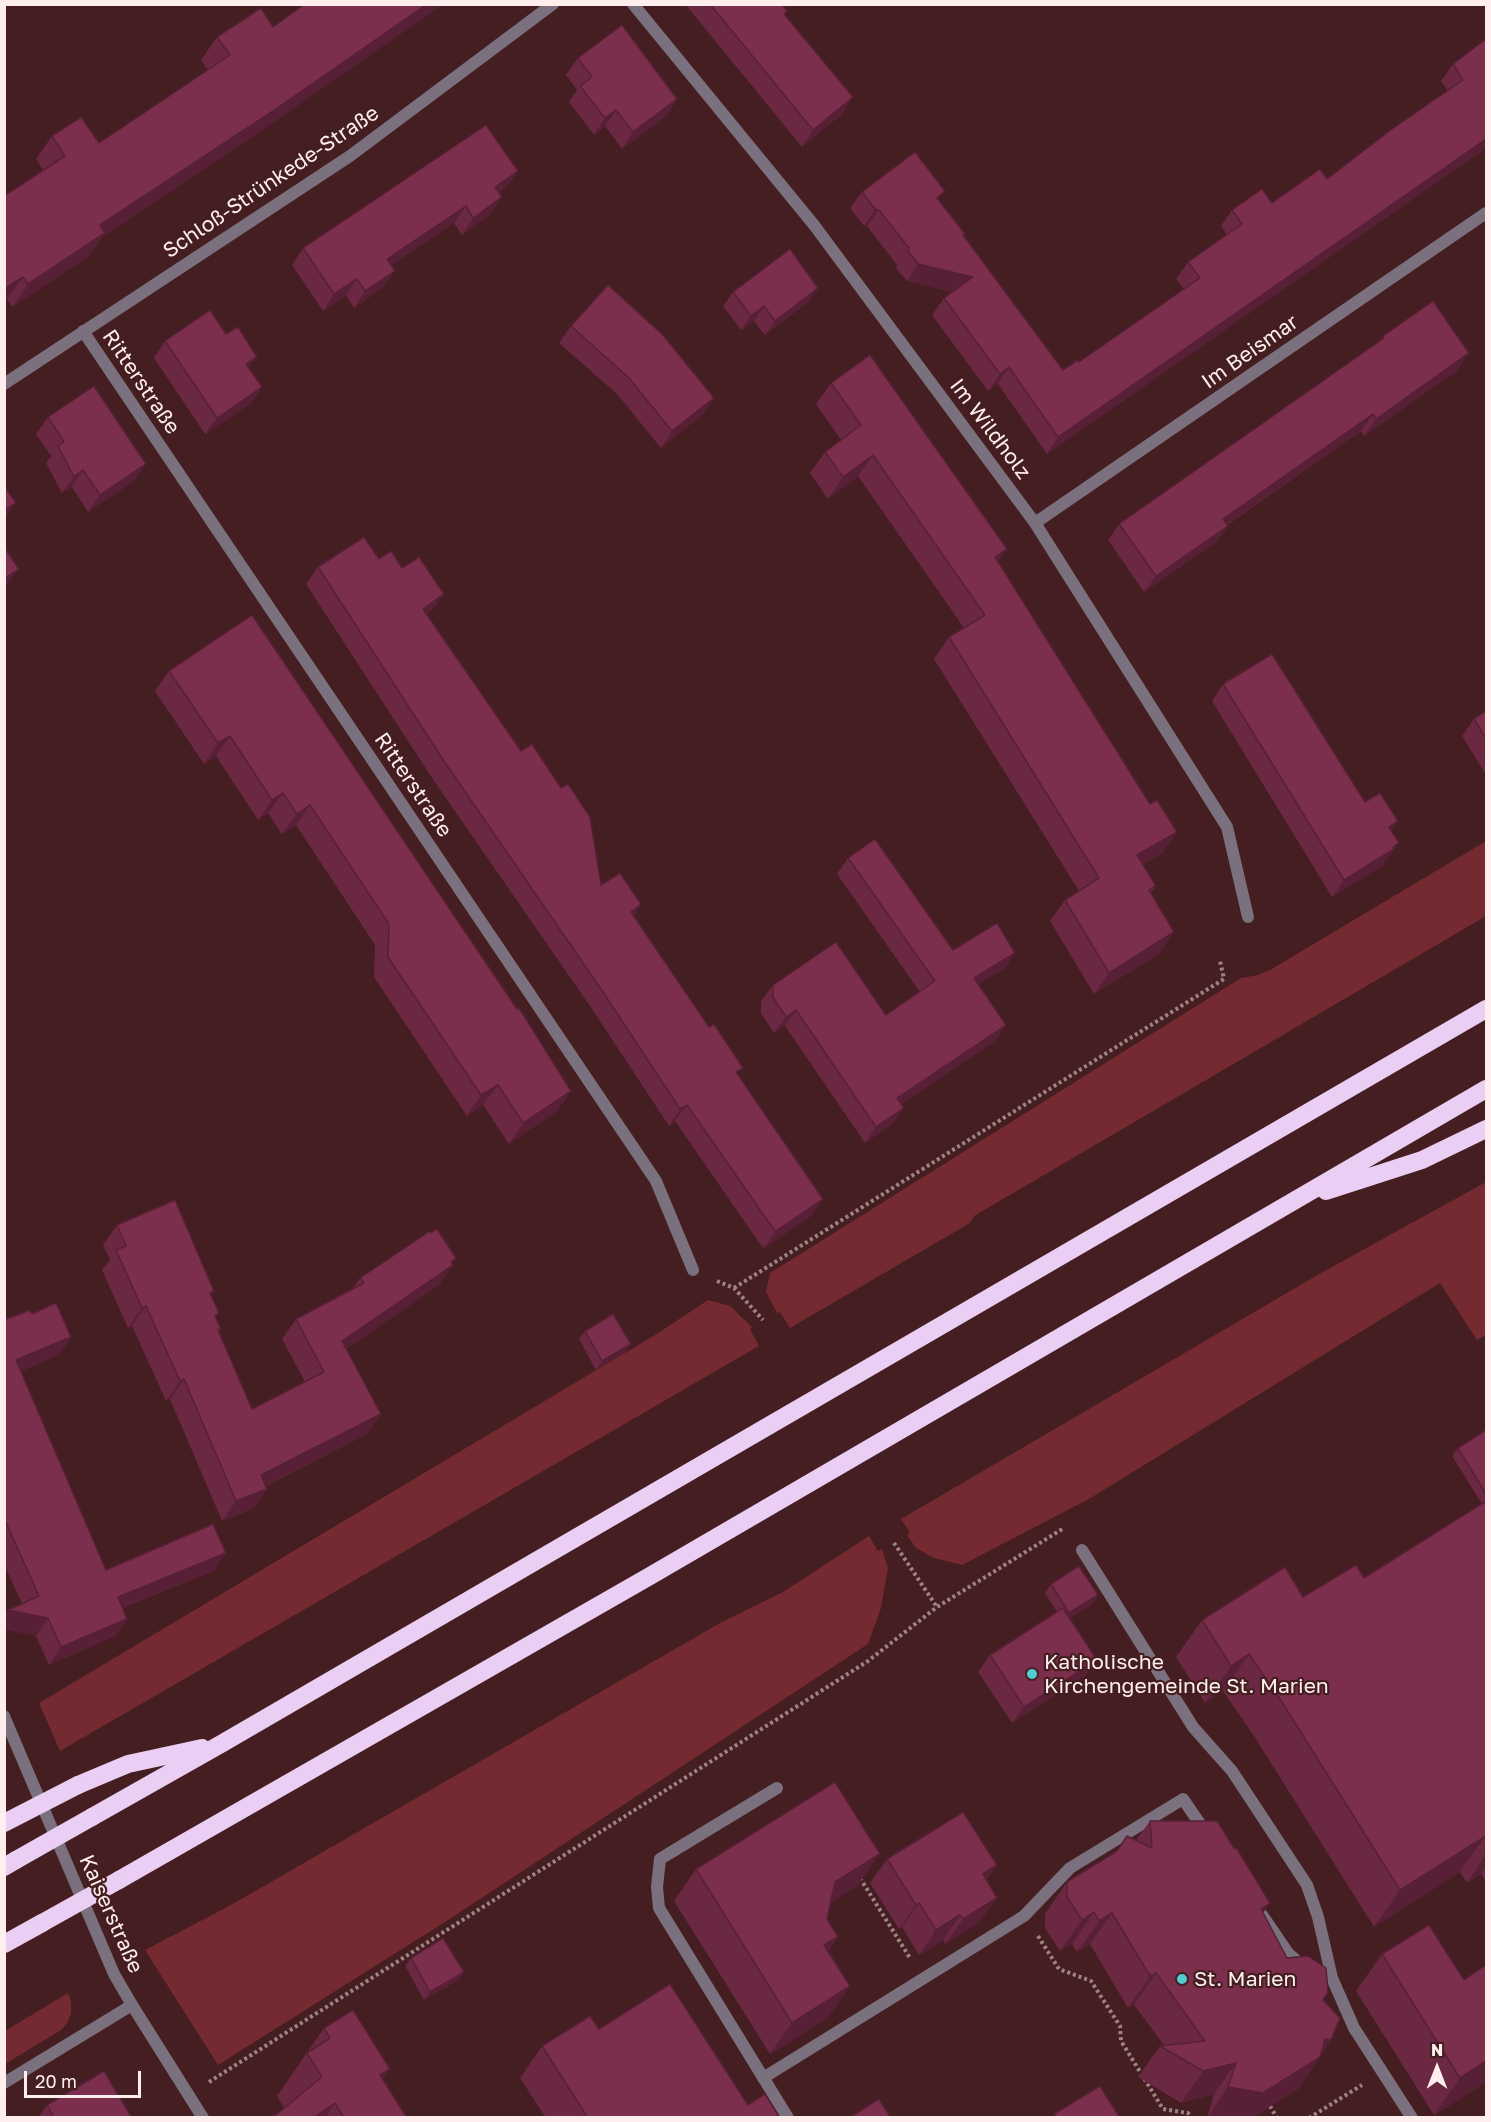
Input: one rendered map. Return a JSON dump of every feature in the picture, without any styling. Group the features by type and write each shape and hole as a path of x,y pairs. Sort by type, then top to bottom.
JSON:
{"highway":[{"path":"10,1864 221,1744 1486,1010"},
{"path":"4,1944 640,1582 1486,1089"},
{"path":"1293,1201 1422,1160 1486,1129"},
{"path":"4,1823 78,1785 128,1764 221,1744"}],"street":[{"name":"Schloß-Strünkede-Straße","path":"4,384 350,156 554,4"},
{"name":"Im Wildholz","path":"633,4 814,225 1035,523 1227,827 1248,917"},
{"name":"Im Beismar","path":"1035,523 1486,213"},
{"name":"Ritterstraße","path":"83,331 651,1174 693,1270"},
{"path":"1082,1550 1194,1726 1232,1771 1306,1884 1318,1917 1332,1978 1354,2028 1412,2118"},
{"name":"Kaiserstraße","path":"4,1716 114,1974 202,2118"},
{"path":"777,1788 660,1859 657,1887 658,1908 788,2118"},
{"path":"764,2078 1024,1916 1070,1868 1183,1799 1216,1847"},
{"path":"1255,1905 1288,1953 1305,1968 1332,1978"},
{"path":"4,2083 132,2005"}],"path":[{"path":"734,1288 1224,979 1220,961"},
{"path":"693,1270 734,1288 763,1320"},
{"path":"188,2095 868,1661 937,1607 1065,1527 1082,1550"},
{"path":"894,1543 937,1607"},
{"path":"860,1878 923,1979"},
{"path":"1024,1916 1059,1969 1091,1981 1120,2026 1121,2040 1163,2109 1188,2113 1191,2118"},
{"path":"1309,2118 1383,2072"},
{"path":"1270,2106 1277,2118"}],"shaded area":[{"path":"1486,841 1486,916 974,1216 970,1223 790,1328 780,1312 777,1313 766,1292 770,1273 1241,978 1270,970"},
{"path":"1486,1182 1486,1335 1477,1340 1440,1283 1089,1499 962,1565 934,1558 916,1548 907,1535 910,1533 901,1519 1321,1273"},
{"path":"708,1300 730,1306 752,1327 750,1329 759,1346 60,1751 39,1703 655,1335"},
{"path":"869,1536 878,1551 882,1549 888,1568 881,1608 868,1644 445,1922 218,2065 145,1950 231,1905 720,1623 783,1592"},
{"path":"68,1993 71,2013 68,2022 61,2030 5,2064 5,2031"}],"building":[{"path":"305,4 427,4 273,111 100,225 105,233 28,284 23,277 4,289 4,196 65,156 52,136 81,117 99,143 230,55 217,37 261,8 273,27"},
{"path":"710,4 782,4 787,11 784,14 853,97 813,130"},
{"path":"622,25 677,99 633,132 616,110 605,118 580,86 592,77 578,58"},
{"path":"1486,39 1486,139 1058,437 1009,367 1000,374 944,298 973,277 918,264 908,251 909,248 862,192 915,152 945,191 937,198 1063,370 1078,360 1079,362 1200,278 1188,262 1242,224 1232,210 1262,189 1272,203 1320,169 1327,179 1392,129 1463,80 1453,64"},
{"path":"486,125 518,171 495,187 502,197 473,218 466,206 387,259 395,271 365,291 357,279 334,294 303,248"},
{"path":"790,249 818,288 775,321 764,306 751,316 733,292"},
{"path":"608,285 663,335 714,398 672,431 628,377 571,326"},
{"path":"1433,301 1469,353 1376,419 1373,414 1223,519 1228,526 1156,576 1119,524"},
{"path":"210,310 226,334 238,327 257,357 246,364 262,387 217,418 165,341"},
{"path":"870,355 1007,549 995,557 1150,804 1157,800 1177,832 1137,855 1156,886 1149,890 1174,932 1109,973 1065,900 1099,878 949,637 985,615 873,455 843,477 825,452 861,425 831,383"},
{"path":"94,386 146,464 100,495 83,470 74,477 58,446 64,442 48,417"},
{"path":"4,486 16,503 4,510"},
{"path":"364,537 379,559 391,551 402,568 419,557 444,594 423,609 521,751 532,744 561,788 568,784 590,817 601,885 620,873 641,904 631,912 709,1027 714,1024 743,1068 736,1072 823,1199 776,1231 687,1105 680,1109 603,992 444,761 318,567"},
{"path":"4,547 19,569 4,579"},
{"path":"252,615 517,1009 519,1008 571,1091 523,1123 498,1085 481,1095 388,957 389,924 310,805 297,814 283,793 272,800 230,736 218,743 169,671"},
{"path":"1272,654 1365,802 1380,793 1398,821 1389,827 1399,843 1393,847 1394,849 1344,880 1223,684"},
{"path":"1486,711 1486,739 1474,719"},
{"path":"875,839 953,950 997,923 1015,953 974,978 1006,1025 897,1098 904,1108 876,1127 796,1010 786,1017 773,997 773,985 836,942 886,1015 935,981 848,858"},
{"path":"175,1200 214,1291 210,1293 219,1313 215,1316 221,1329 218,1330 252,1409 324,1372 296,1319 364,1283 360,1278 430,1231 431,1233 437,1229 456,1258 451,1262 453,1265 342,1341 381,1414 261,1475 267,1489 236,1501 184,1379 180,1381 146,1306 142,1308 116,1250 126,1246 117,1225"},
{"path":"56,1303 71,1337 16,1360 106,1570 213,1524 226,1553 118,1597 127,1619 61,1647 48,1618 8,1610 39,1596 4,1518 4,1320 30,1310 32,1314"},
{"path":"613,1314 631,1344 602,1361 585,1331"},
{"path":"1486,1430 1486,1494 1458,1448"},
{"path":"1486,1501 1486,1836 1400,1890 1280,1699 1249,1654 1231,1666 1202,1620 1285,1567 1303,1597 1356,1565 1364,1578"},
{"path":"1079,1566 1098,1595 1069,1613 1051,1584"},
{"name":"Katholische Kirchengemeinde St. Marien","path":"1063,1608 1097,1660 1024,1707 990,1655"},
{"path":"835,1782 880,1854 835,1882 827,1919 838,1937 824,1945 850,1986 792,2023 696,1869"},
{"path":"963,1812 997,1865 983,1874 997,1898 963,1919 960,1915 936,1930 919,1903 916,1905 887,1859"},
{"name":"St. Marien","path":"1150,1821 1217,1821 1270,1903 1261,1909 1287,1958 1308,1956 1326,1968 1328,1992 1323,2000 1340,2018 1331,2040 1325,2039 1320,2057 1263,2093 1228,2087 1236,2063 1203,2071 1160,2046 1205,2041 1156,1973 1150,1976 1112,1913 1099,1921 1094,1912 1082,1920 1067,1897 1067,1882 1117,1851 1127,1836 1152,1848"},
{"path":"1429,1925 1464,1980 1486,1965 1486,2061 1460,2078 1382,1954"},
{"path":"443,1938 464,1972 430,1992 411,1958"},
{"path":"670,1984 748,2105 765,2094 780,2118 588,2118 542,2046 590,2016 599,2029"},
{"path":"353,2010 390,2069 380,2075 407,2118 344,2118 335,2103 313,2118 272,2118 322,2077 307,2053 330,2038 324,2028"},
{"path":"104,2071 132,2118 54,2118 47,2105"},
{"path":"1100,2086 1120,2118 1056,2118 1054,2114"},
{"path":"879,2099 891,2118 849,2118"}],"place":[{"name":"Katholische Kirchengemeinde St. Marien","path":"1032,1674"},
{"name":"St. Marien","path":"1182,1979"}]}
